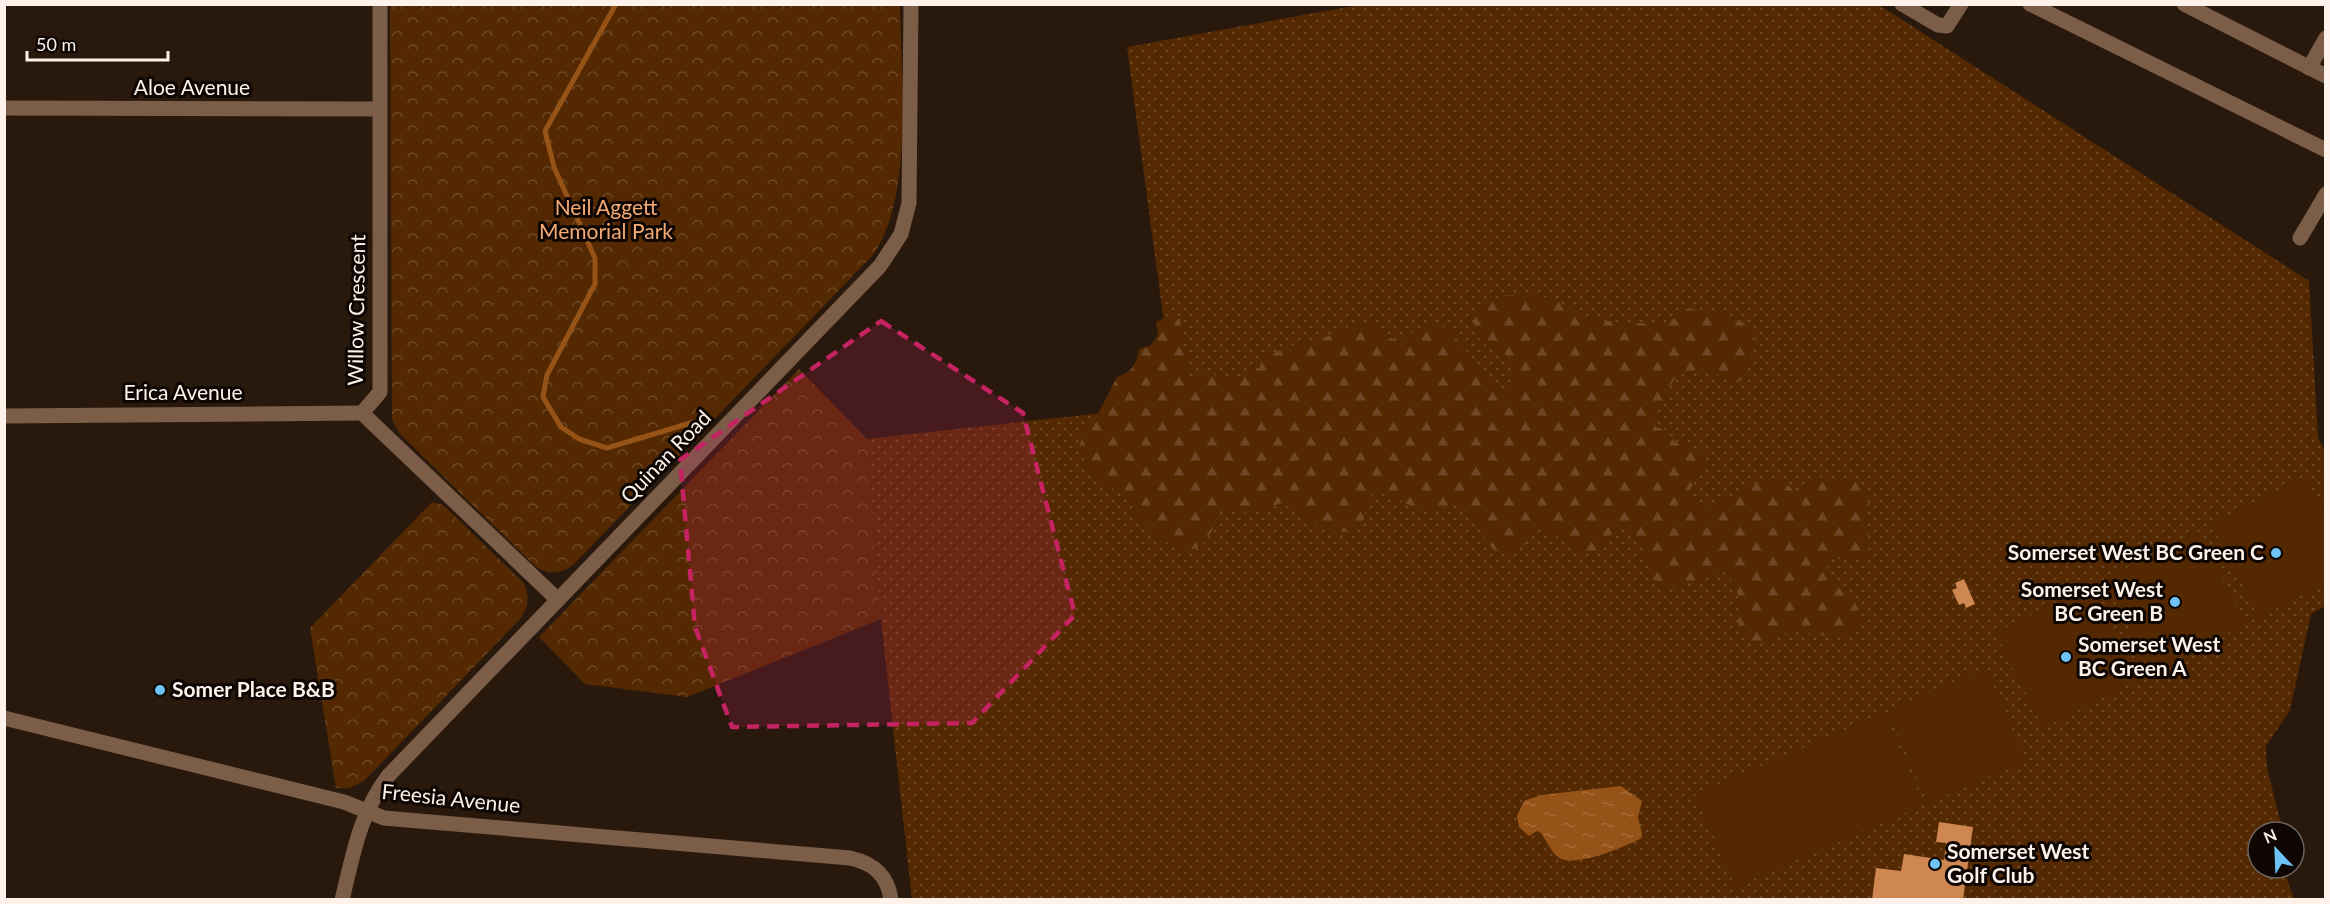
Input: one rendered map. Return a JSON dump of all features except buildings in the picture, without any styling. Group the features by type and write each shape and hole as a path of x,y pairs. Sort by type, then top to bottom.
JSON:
{"street":[{"name":"Willow Crescent","path":"380,4 380,392 362,413 558,600"},
{"name":"Quinan Road","path":"342,900 358,831 373,796 389,775 880,266 894,248 906,218 910,194 911,4"},
{"path":"1906,5 1938,25 1947,26 1961,4"},
{"path":"2030,4 2325,150"},
{"path":"2184,4 2325,76"},
{"path":"2309,68 2325,38"},
{"name":"Aloe Avenue","path":"4,108 380,109"},
{"path":"2300,238 2325,195"},
{"name":"Erica Avenue","path":"4,416 362,413"},
{"name":"Freesia Avenue","path":"4,718 344,802 384,818 838,857 867,863 884,878 891,900"}],"highlighted area":[{"path":"881,321 1023,413 1075,615 972,723 732,727 695,627 680,460"}],"green space":[{"name":"Neil Aggett Memorial Park","path":"390,5 900,5 903,100 900,169 895,201 886,230 873,255 576,562 562,571 552,572 536,567 399,433 392,419"},
{"name":"Somerset West Golf Club","path":"1359,5 1879,5 2309,281 2318,437 2325,452 2325,606 2311,614 2290,710 2266,746 2267,768 2280,820 2246,820 2246,880 2288,880 2294,899 912,899 881,619 867,439 1175,405 1127,47"},
{"path":"1502,295 1548,298 1586,318 1600,320 1665,323 1677,316 1683,309 1692,309 1727,315 1746,325 1751,333 1753,348 1742,380 1730,382 1708,369 1683,374 1672,383 1653,414 1656,427 1668,431 1675,442 1699,449 1706,459 1702,472 1687,493 1693,505 1707,506 1720,502 1758,482 1771,479 1783,483 1796,494 1807,488 1811,476 1860,482 1870,505 1867,517 1868,555 1829,560 1826,572 1830,579 1856,604 1860,618 1858,628 1852,634 1842,637 1789,632 1763,643 1752,642 1741,631 1737,593 1728,575 1715,573 1666,591 1652,576 1640,542 1628,527 1610,535 1598,551 1585,553 1540,526 1519,549 1498,554 1477,522 1467,510 1459,505 1420,508 1407,504 1389,492 1380,490 1374,490 1368,501 1362,526 1349,531 1338,532 1319,527 1281,503 1256,512 1243,513 1230,508 1218,511 1211,532 1204,543 1191,550 1183,551 1160,539 1139,522 1129,499 1107,485 1089,468 1083,457 1080,445 1083,432 1093,424 1117,377 1130,370 1135,364 1139,349 1151,345 1158,335 1156,322 1168,316 1180,319 1183,349 1189,362 1183,377 1188,379 1207,374 1238,378 1259,369 1263,357 1299,343 1312,343 1358,323 1383,328 1390,338 1402,343 1420,328 1434,325 1447,329 1458,340 1490,383 1502,393 1514,387 1511,361 1504,354 1481,342 1472,318 1479,308"},
{"path":"799,369 867,439 881,619 687,697 585,684 539,637"},
{"name":"Somerset West BC Green C","path":"2305,476 2325,515 2325,583 2259,617 2211,524"},
{"path":"432,502 443,505 523,582 528,596 526,609 521,618 364,781 349,788 336,788 310,628"},
{"name":"Somerset West BC Green B","path":"2199,531 2246,624 2151,672 2104,579"},
{"name":"Somerset West BC Green A","path":"2089,586 2137,680 2043,728 1995,633"},
{"path":"1986,668 2026,761 1928,803 1888,710"},
{"path":"1884,713 1924,805 1735,887 1695,794"}],"water":[{"path":"1621,786 1642,801 1638,817 1642,834 1640,839 1622,847 1586,859 1565,860 1555,855 1541,833 1537,831 1529,836 1519,827 1517,816 1524,801 1541,795"}],"waterway":[{"path":"616,4 545,131 554,167 595,258 595,284 547,375 543,397 561,427 579,439 607,448 694,422"}],"place":[{"name":"Somerset West BC Green C","path":"2276,553"},
{"name":"Somerset West BC Green B","path":"2175,602"},
{"name":"Somerset West BC Green A","path":"2066,657"},
{"name":"Somer Place B&B","path":"160,690"},
{"name":"Somerset West Golf Club","path":"1935,864"}]}
